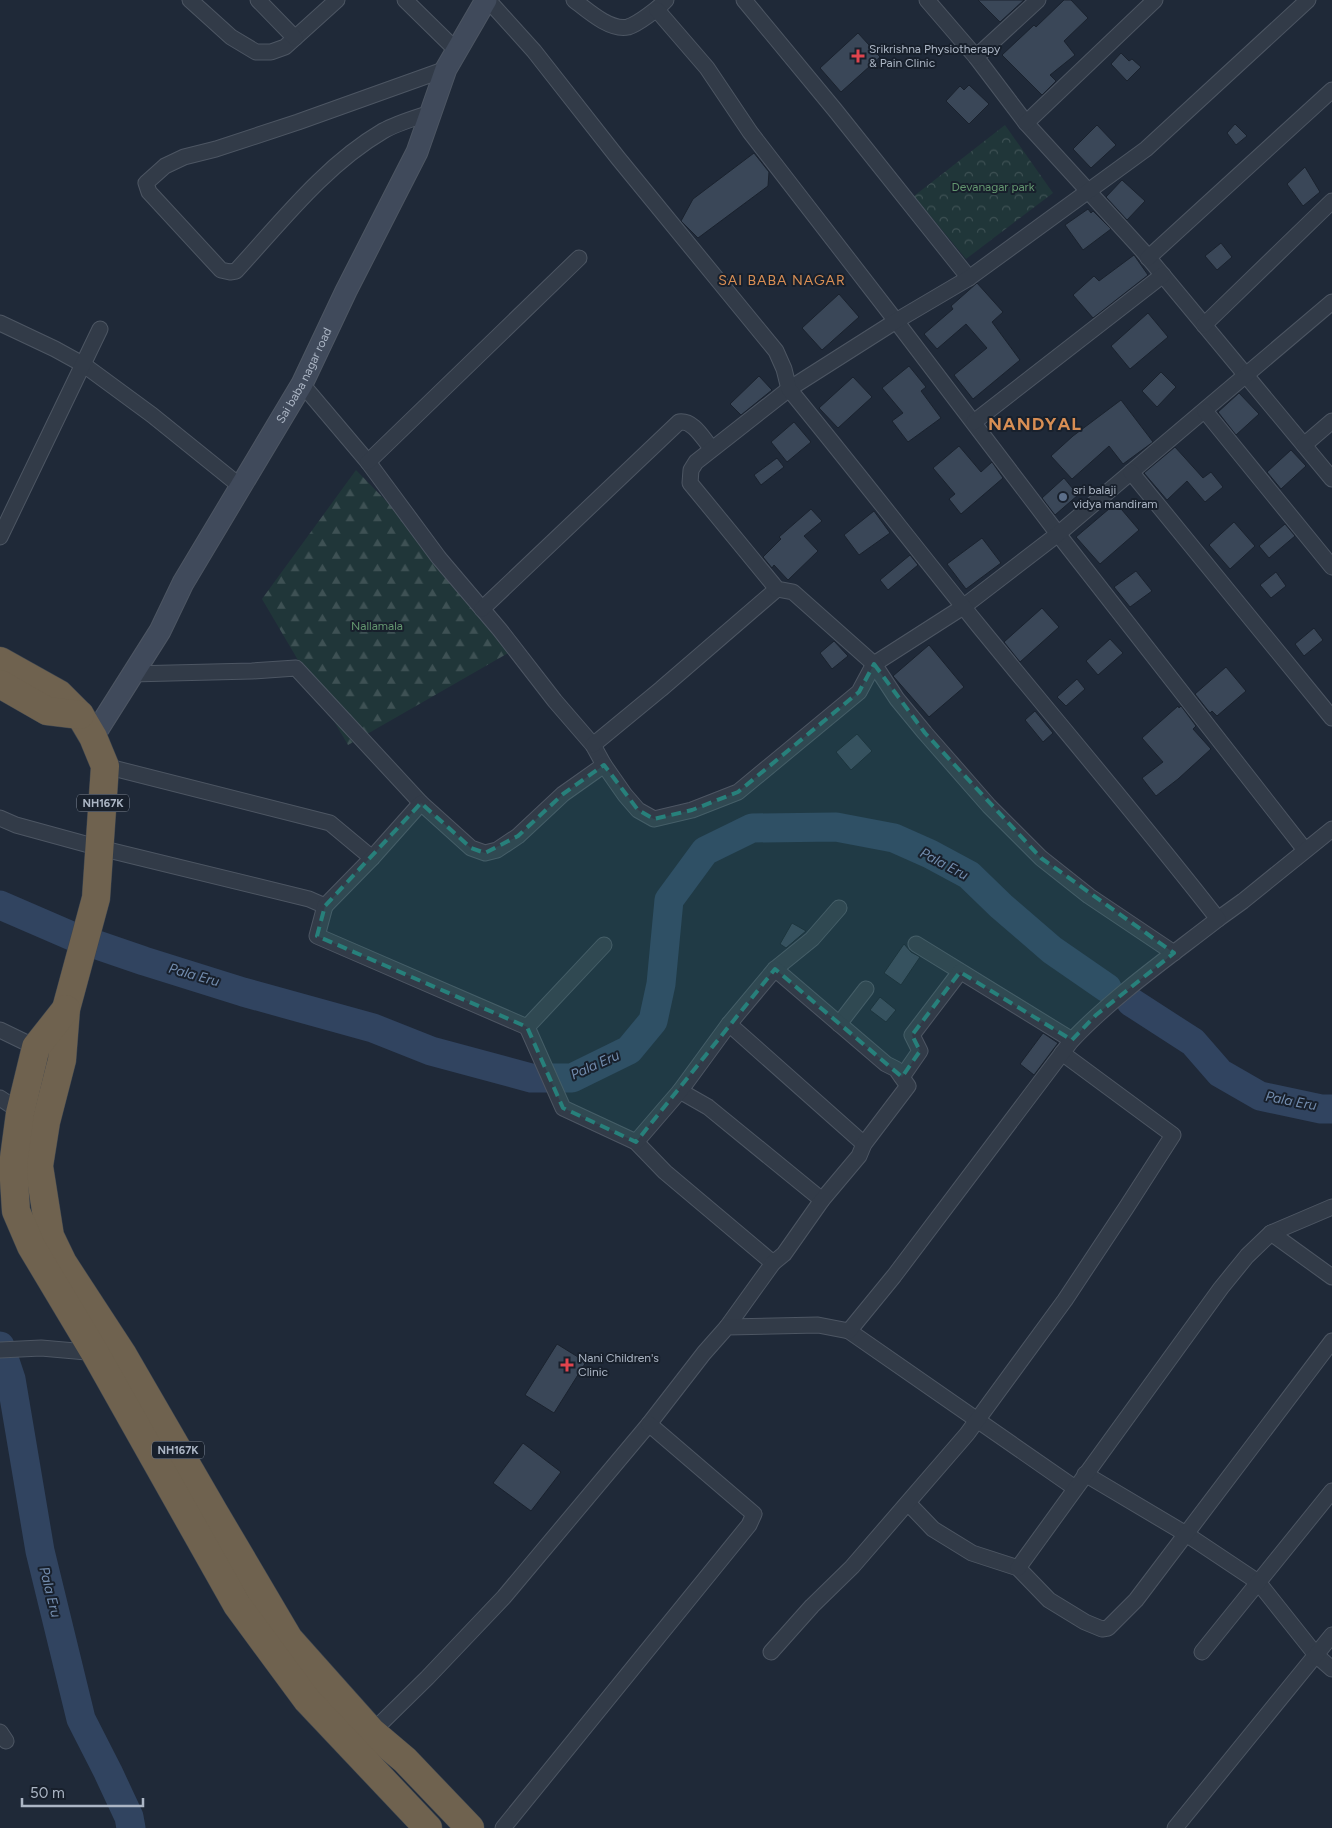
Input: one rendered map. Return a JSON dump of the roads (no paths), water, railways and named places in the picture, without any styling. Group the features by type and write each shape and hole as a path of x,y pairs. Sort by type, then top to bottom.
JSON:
{"highway":[{"name":"NH167K","path":"0,661 59,694 86,726 105,766 96,898 66,1008 62,1060 46,1122 39,1166 50,1236 62,1263 123,1355 290,1639 372,1732 405,1760 470,1828"},
{"path":"0,684 47,711 86,726"},
{"name":"NH167K","path":"66,1008 36,1047 10,1106 16,1211 31,1246 95,1353 238,1605 307,1700 428,1828"}],"main road":[{"name":"Sai baba nagar road","path":"86,726 131,674 160,631 183,583 302,384 346,291 417,152 446,69 487,0"}],"street":[{"path":"190,0 231,37 256,52 271,52 285,47 337,0"},
{"path":"258,0 295,38"},
{"path":"405,0 456,50"},
{"path":"487,0 534,51 618,158 776,352 784,369 789,389 869,486 963,607 1218,919"},
{"path":"574,0 596,18 612,25 628,27 662,5 750,132 1058,534 1305,850"},
{"path":"744,0 835,110 969,278"},
{"path":"927,0 976,57 1026,123 1163,275 1332,479"},
{"path":"976,57 1038,0"},
{"path":"1026,123 1155,0"},
{"path":"1174,954 1089,896 1041,858 989,806 924,733 897,699 874,664 793,592 777,590 690,484 692,470 696,462 789,389 896,321 969,278 1146,149 1308,0"},
{"path":"430,113 385,130 350,153 309,192 236,271 221,270 149,192 146,183 165,166 184,157 216,150 446,69"},
{"path":"1148,258 1332,90"},
{"path":"1204,325 1332,200"},
{"path":"368,462 579,258"},
{"path":"974,422 1163,275"},
{"path":"302,384 368,462 440,558 593,745 604,765 625,795 638,810 654,819 700,807 738,792 859,692 874,664 963,607 1058,534 1332,302"},
{"path":"0,324 55,349 84,365 152,415 240,486"},
{"path":"0,537 100,329"},
{"path":"1204,411 1332,568"},
{"path":"482,609 679,422 685,421 692,424 712,450"},
{"path":"1304,445 1332,421"},
{"path":"1131,472 1332,718"},
{"path":"593,745 777,590"},
{"path":"131,674 296,668 422,803 471,848 485,853 497,850 518,836 563,794 604,765"},
{"path":"105,766 330,823 372,858"},
{"path":"422,803 325,906 317,936 528,1027 563,1108 636,1142 665,1172 772,1263"},
{"path":"0,818 16,825 100,848 309,898 325,906"},
{"path":"849,1331 900,1268 1072,1040 1096,1015 1133,984 1243,901 1332,828"},
{"path":"636,1142 680,1091 729,1024 775,968 812,939 839,908"},
{"path":"916,944 1072,1040"},
{"path":"528,1027 604,945"},
{"path":"372,1732 427,1678 504,1597 649,1424 704,1353 727,1328 772,1263 784,1254 822,1200 859,1156 864,1144 908,1086 896,1069 886,1064 838,1024 775,968"},
{"path":"902,1078 920,1051 912,1035 960,972"},
{"path":"838,1024 866,989"},
{"path":"729,1024 864,1144"},
{"path":"0,1030 62,1060"},
{"path":"771,1652 812,1606 852,1567 967,1434 1065,1300 1173,1135 1062,1054"},
{"path":"680,1091 708,1107 822,1200"},
{"path":"10,1106 46,1122"},
{"path":"1018,1568 1221,1288 1247,1256 1271,1233 1332,1207"},
{"path":"1271,1233 1332,1277"},
{"path":"727,1328 818,1325 849,1331 1075,1488"},
{"path":"908,1503 933,1529 972,1552 1018,1568 1049,1600 1085,1622 1102,1629 1108,1628 1136,1600 1332,1341"},
{"path":"0,1350 41,1348 123,1355"},
{"path":"503,1828 749,1525 754,1514 649,1424"},
{"path":"1085,1474 1186,1534 1258,1582 1316,1655 1332,1669"},
{"path":"1202,1652 1332,1490"},
{"path":"1175,1828 1332,1635"}],"waterway":[{"name":"Pala Eru","path":"0,905 74,937 144,961 243,992 373,1028 431,1051 531,1078 572,1078 629,1050 653,1021 661,984 669,900 705,851 752,828 836,827 894,838 930,854 969,875 1001,906 1052,950 1107,988"},
{"name":"Pala Eru","path":"1131,1002 1193,1042 1220,1073 1260,1096 1321,1109 1332,1109"},
{"name":"Pala Eru","path":"0,1346 11,1379 40,1551 81,1719 129,1817 131,1828"}],"place":[{"name":"Srikrishna Physiotherapy & Pain Clinic","path":"858,56"},
{"name":"sri balaji vidya mandiram","path":"1063,497"},
{"name":"Nani Children's Clinic","path":"567,1365"}],"district":[{"name":"SAI BABA NAGAR","path":"782,280"},
{"name":"NANDYAL","path":"1035,424"}],"park label":[{"name":"Devanagar park","path":"993,187"},
{"name":"Nallamala","path":"377,626"}]}
